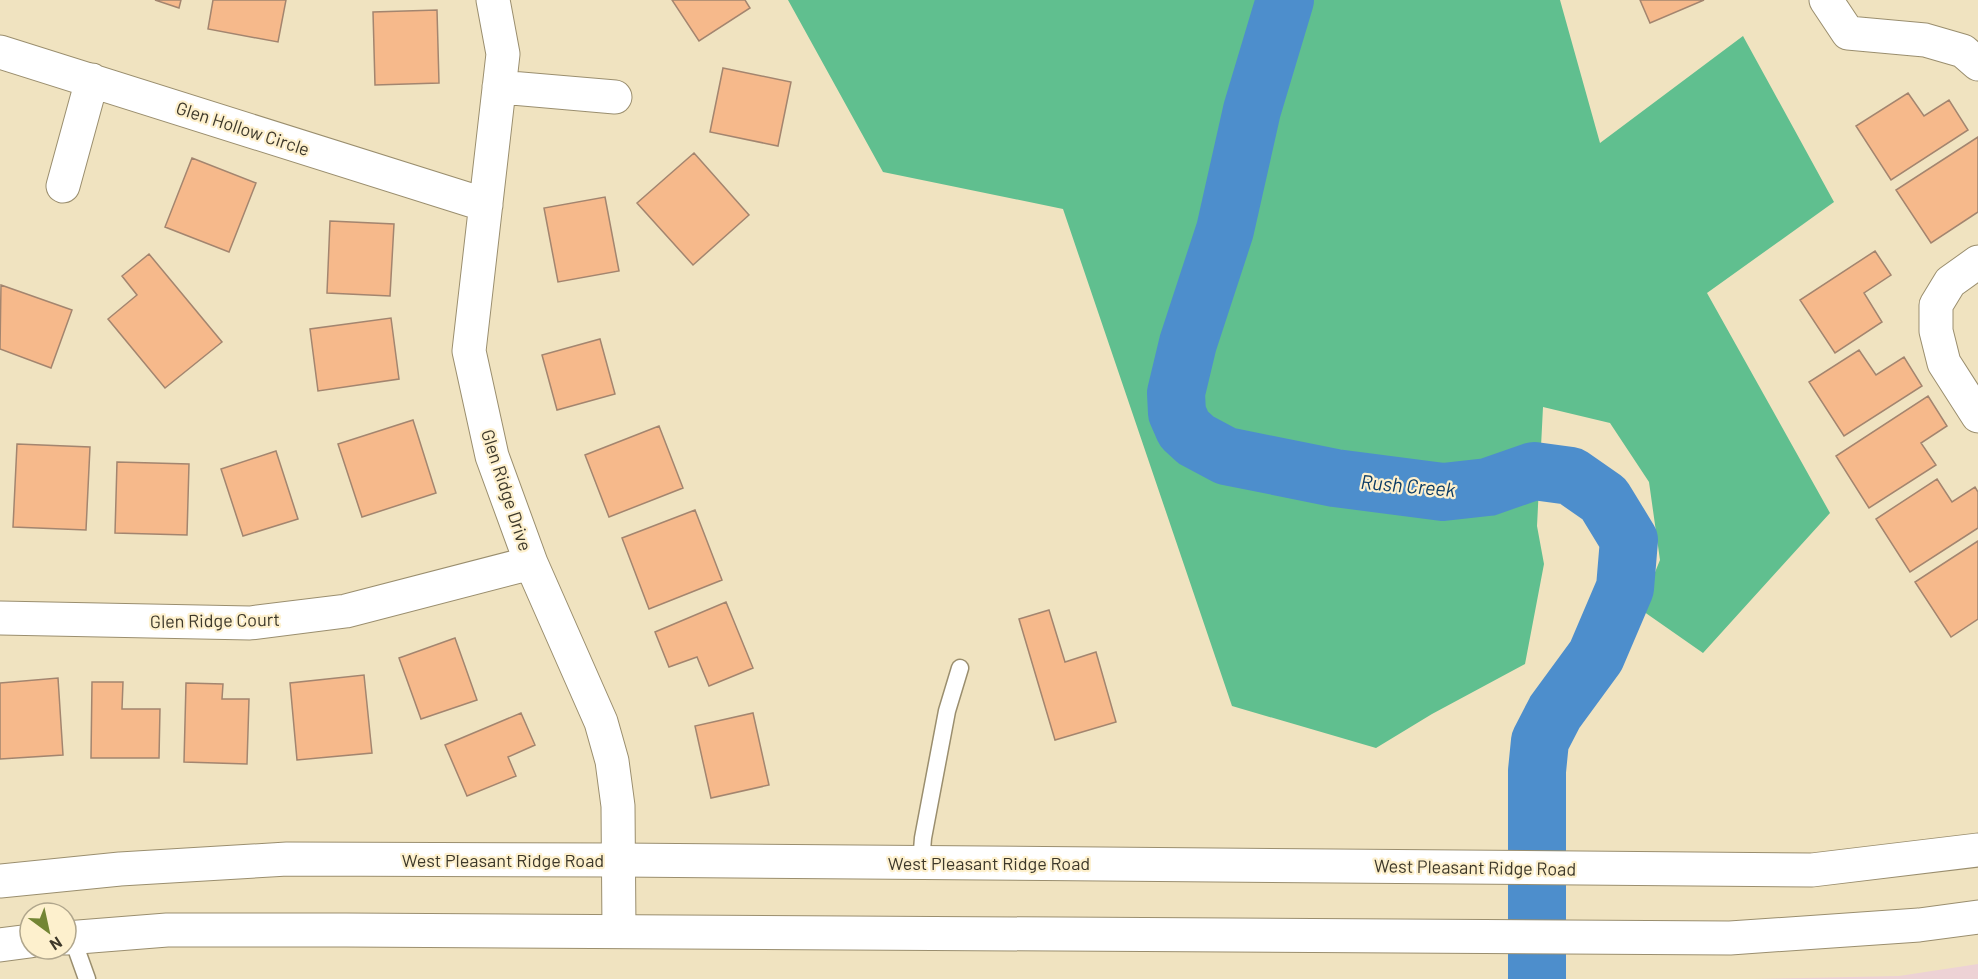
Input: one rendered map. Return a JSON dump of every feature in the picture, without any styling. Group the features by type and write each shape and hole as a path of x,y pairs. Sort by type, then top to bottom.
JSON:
{"main road":[{"name":"Glen Ridge Drive","path":"493,0 503,54 469,351 492,456 531,563 601,722 612,761 618,806 619,931"},
{"path":"1826,0 1848,33 1925,40 1963,51 1978,64"},
{"name":"Glen Hollow Circle","path":"0,52 486,204"},
{"path":"63,186 92,80"},
{"path":"499,87 615,97"},
{"path":"1978,262 1950,282 1936,305 1936,331 1944,363 1978,416"},
{"name":"Glen Ridge Court","path":"0,618 250,623 346,611 531,563"},
{"name":"West Pleasant Ridge Road","path":"0,880 120,869 287,860 619,860 1812,870 1978,850"},
{"path":"78,936 167,930 1730,938 1918,925 1978,917"},
{"path":"0,945 18,943"}],"lane":[{"path":"921,863 923,838 947,711 960,668"},
{"path":"78,958 87,979"}],"shaded area":[{"path":"1978,964 1978,979 1754,979 1899,976"}],"green space":[{"path":"788,0 1560,0 1600,143 1743,36 1834,202 1707,293 1830,513 1703,653 1640,609 1660,560 1649,482 1610,423 1543,407 1537,526 1544,564 1525,664 1432,714 1376,748 1232,706 1063,209 883,172"}],"building":[{"path":"155,0 181,0 179,8"},
{"path":"213,0 286,0 278,42 208,29"},
{"path":"672,0 745,0 750,8 699,41"},
{"path":"1640,0 1704,0 1650,23"},
{"path":"437,10 439,83 375,85 373,12"},
{"path":"723,68 791,82 778,146 710,132"},
{"path":"1908,93 1924,116 1949,100 1968,130 1891,180 1856,126"},
{"path":"1978,137 1978,212 1931,243 1896,190"},
{"path":"694,153 749,215 693,265 637,203"},
{"path":"192,158 256,183 229,252 165,227"},
{"path":"605,197 619,271 558,282 544,208"},
{"path":"330,221 394,224 390,296 327,293"},
{"path":"1875,251 1891,275 1864,293 1882,322 1835,353 1800,300"},
{"path":"149,254 222,342 165,388 108,319 137,295 122,276"},
{"path":"1,285 72,310 51,368 0,349"},
{"path":"391,318 399,379 318,391 310,329"},
{"path":"600,339 615,394 557,410 542,355"},
{"path":"1859,350 1876,375 1904,357 1922,386 1844,436 1809,382"},
{"path":"1928,396 1947,426 1921,443 1936,465 1869,508 1836,456"},
{"path":"413,420 436,493 362,517 338,444"},
{"path":"659,426 683,488 609,517 585,455"},
{"path":"17,444 90,447 86,530 13,527"},
{"path":"276,451 298,519 243,536 221,469"},
{"path":"117,462 189,464 187,535 115,533"},
{"path":"1937,479 1952,502 1975,487 1978,492 1978,528 1910,572 1876,519"},
{"path":"695,510 722,580 649,609 622,538"},
{"path":"1978,541 1978,619 1951,637 1915,582"},
{"path":"726,602 753,668 709,686 697,657 669,667 655,632"},
{"path":"1049,610 1065,662 1096,652 1116,722 1055,740 1019,619"},
{"path":"455,638 477,700 421,719 399,658"},
{"path":"364,675 372,753 297,760 290,683"},
{"path":"58,678 63,755 0,759 0,683"},
{"path":"92,682 123,682 122,709 160,709 159,758 91,758"},
{"path":"186,683 223,684 222,699 249,699 247,764 184,762"},
{"path":"521,713 535,745 508,757 516,776 467,796 445,745"},
{"path":"753,713 769,785 711,798 695,726"}],"waterway":[{"name":"Rush Creek","path":"1285,0 1252,110 1225,230 1188,343 1176,393 1177,413 1184,429 1196,440 1226,456 1335,478 1443,492 1488,487 1534,471 1571,476 1604,499 1629,540 1625,588 1596,656 1555,712 1540,741 1537,771 1537,979"}]}
